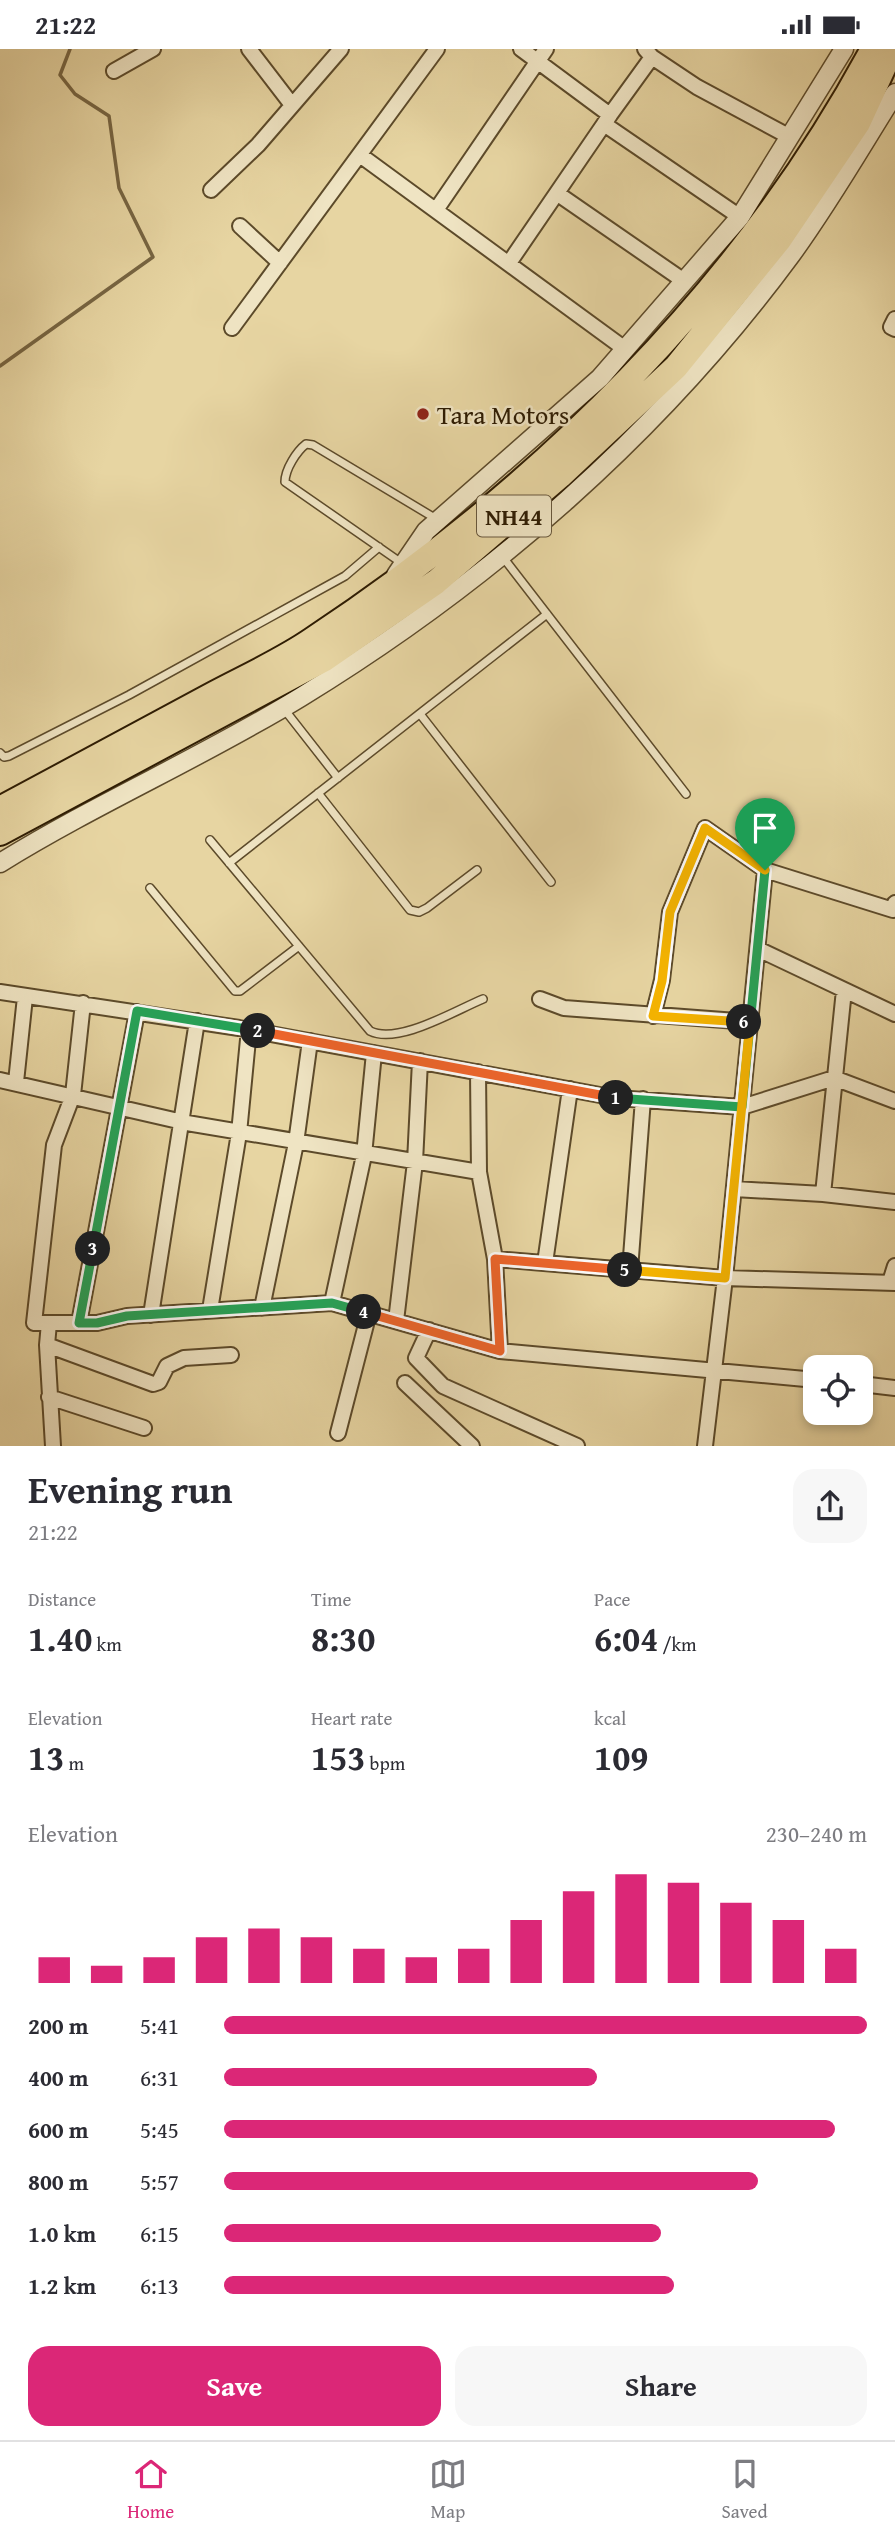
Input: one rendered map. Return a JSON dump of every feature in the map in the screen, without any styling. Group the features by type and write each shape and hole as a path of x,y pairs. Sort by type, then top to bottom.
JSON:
{"highway":[{"name":"NH44","path":"0,809 310,642 388,587 541,465 656,352 763,223 840,111 873,49"},
{"name":"NH44","path":"0,833 323,660 436,582 560,476 677,367 779,240 858,123 891,49"}],"street":[{"path":"114,71 153,49"},
{"path":"249,49 292,105"},
{"path":"211,190 341,49"},
{"path":"232,328 437,49"},
{"path":"521,49 542,55 607,119 740,217"},
{"path":"388,587 426,531 600,378 740,217 844,49"},
{"path":"509,263 558,194 649,53 697,87 790,137"},
{"path":"436,210 542,55"},
{"path":"0,863 283,707 411,627 543,522 699,369 794,251 895,93"},
{"path":"360,155 625,349"},
{"path":"558,194 684,281"},
{"path":"240,226 280,263"},
{"path":"895,319 891,327 895,329"},
{"path":"653,1016 662,981 670,912 705,828 765,870 894,908"},
{"path":"705,1446 725,1278 765,870"},
{"path":"758,949 895,1014"},
{"path":"823,1194 844,990"},
{"path":"0,992 197,1021 643,1100 742,1107 834,1078 895,1101"},
{"path":"16,1082 25,997"},
{"path":"540,999 564,1008 750,1022"},
{"path":"83,1003 73,1095 54,1145 41,1240 34,1323 79,1323 210,1310 332,1303 500,1351 803,1379"},
{"path":"79,1323 137,1011"},
{"path":"151,1315 197,1021"},
{"path":"210,1310 239,1132 249,1030"},
{"path":"262,1308 296,1143 310,1041"},
{"path":"332,1303 364,1155 374,1053"},
{"path":"396,1321 415,1162 420,1061"},
{"path":"478,1072 479,1172 495,1259 500,1351"},
{"path":"0,1080 180,1122 364,1155 479,1172"},
{"path":"545,1263 570,1089"},
{"path":"630,1270 643,1100"},
{"path":"734,1189 823,1194 895,1202"},
{"path":"495,1259 725,1278 892,1282 895,1266"},
{"path":"338,1433 369,1313"},
{"path":"49,1323 47,1345 53,1446"},
{"path":"429,1330 416,1358 443,1386 577,1446"},
{"path":"47,1345 153,1384 159,1382 167,1366 184,1358 230,1355"},
{"path":"405,1383 472,1446"},
{"path":"873,1385 895,1388"},
{"path":"49,1397 144,1429"}],"lane":[{"path":"404,564 285,482 285,475 302,447 306,444 313,445 438,521"},
{"path":"0,753 9,757 153,682 345,576 379,547"},
{"path":"502,556 686,794"},
{"path":"229,863 547,614"},
{"path":"283,707 338,778"},
{"path":"420,714 551,882"},
{"path":"318,793 410,910 419,912 427,908 477,870"},
{"path":"210,840 365,1025 380,1036 397,1035 483,999"},
{"path":"150,888 234,991 240,991 299,946"}],"waterway":[{"path":"0,366 153,257 119,188 109,116 75,94 60,75 70,49"}],"place":[{"name":"Tara Motors","path":"423,414"}],"route":[{"path":"765,870 705,828 670,912 662,981 653,1016 750,1022 742,1107 734,1189 725,1278 495,1259 500,1351 332,1303 127,1316 97,1323 79,1323 137,1011 616,1098 742,1107 765,870"}]}
